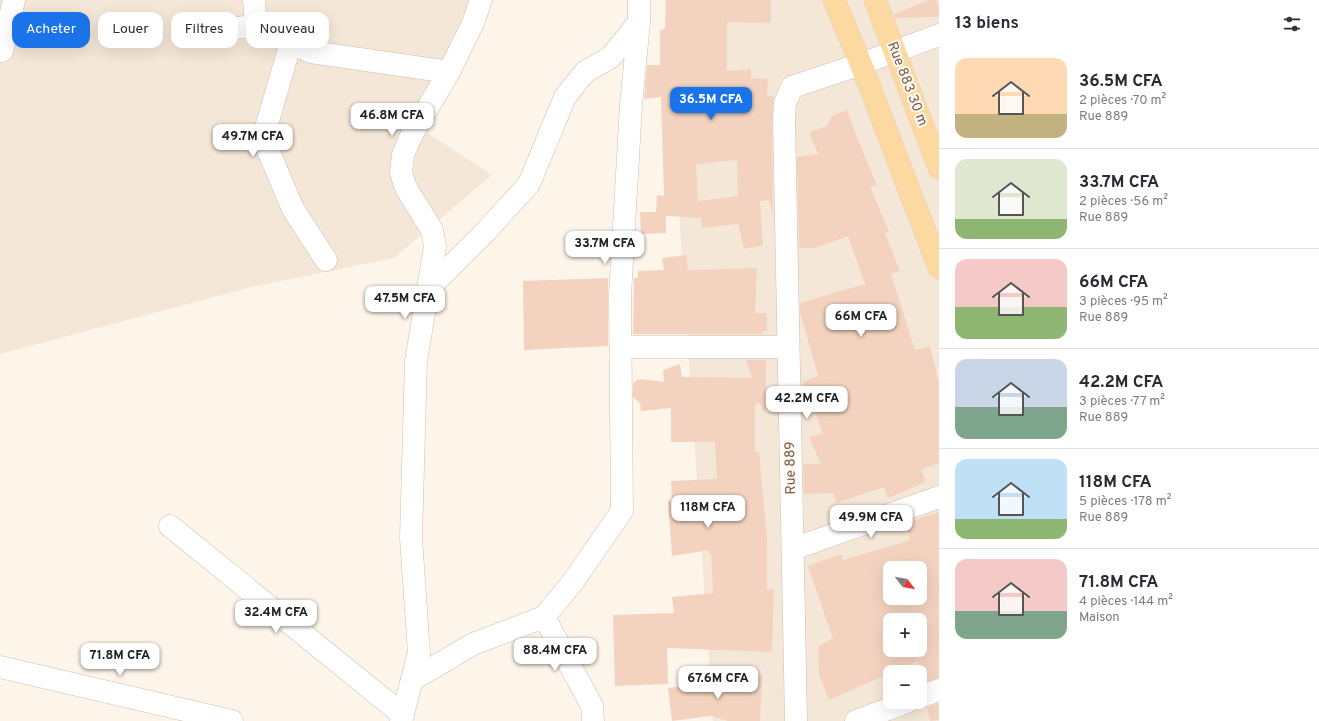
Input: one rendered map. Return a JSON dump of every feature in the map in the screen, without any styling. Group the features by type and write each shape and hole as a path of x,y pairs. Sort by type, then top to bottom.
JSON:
{"main road":[{"path":"834,0 861,64 939,268"},
{"name":"Rue 883 30 m","path":"875,0 939,168"}],"street":[{"path":"2,51 14,0"},
{"path":"254,0 255,12"},
{"path":"170,526 402,718 419,653 412,538 416,361 435,246 432,230 406,188 401,173 403,155 411,136 449,72 473,22 481,0"},
{"path":"412,680 473,644 544,616 572,583 622,511 620,296 631,105 639,22 639,0"},
{"path":"428,289 487,230 529,184 564,97 585,72 611,57 639,22"},
{"name":"Rue 889","path":"796,721 788,347 785,103 792,88 861,64 939,34"},
{"path":"289,48 263,138 293,209 326,260"},
{"path":"303,48 311,52 449,72"},
{"path":"621,347 788,347"},
{"path":"793,549 939,497"},
{"path":"544,616 592,706 593,721"},
{"path":"0,667 232,721"},
{"path":"927,694 939,690"},
{"path":"856,721 888,709"}],"shaded area":[{"path":"0,0 478,0 411,122 492,175 394,258 251,287 0,354"},
{"path":"665,0 939,0 939,721 713,721"}],"building":[{"path":"666,0 771,0 771,23 727,22 727,71 751,69 751,78 768,79 767,96 774,96 772,119 773,216 769,200 760,201 763,245 744,249 738,224 702,228 701,218 666,216 666,233 641,234 640,212 656,212 657,195 664,196 661,97 644,99 647,65 660,65 660,30 665,29","holes":["737,160 738,196 698,201 696,164"]},
{"path":"929,0 936,0 939,7 939,17 895,18 894,14"},
{"path":"847,110 877,185 870,187 889,232 885,233 900,271 891,274 915,350 930,346 939,383 939,463 921,470 926,482 888,498 884,487 837,503 833,493 804,494 803,464 821,464 809,437 823,434 803,382 818,376 800,312 800,303 865,284 848,236 815,248 799,248 797,157 818,154 809,132 827,126 832,116"},
{"path":"686,255 688,270 757,268 755,313 767,313 767,331 762,331 763,334 633,334 634,278 638,278 638,271 664,270 662,258"},
{"path":"608,278 608,346 524,350 523,281"},
{"path":"746,360 766,360 766,410 763,411 761,404 755,403 755,452 759,452 767,539 767,589 774,589 772,652 667,648 668,684 615,686 613,615 674,613 672,597 713,593 711,554 709,554 709,550 672,556 668,501 672,501 671,481 717,479 715,442 671,442 671,408 641,411 640,403 633,397 633,384 635,381 641,379 664,382 663,370 680,364 682,377 752,378"},
{"path":"939,512 939,678 927,682 927,665 919,665 918,661 909,665 883,665 883,676 829,700 819,675 818,646 833,639 808,566 841,554 843,560 910,540 905,523"},
{"path":"762,675 760,721 728,721 711,716 672,721 668,688"},
{"path":"939,703 939,720 930,721 927,708"}]}
